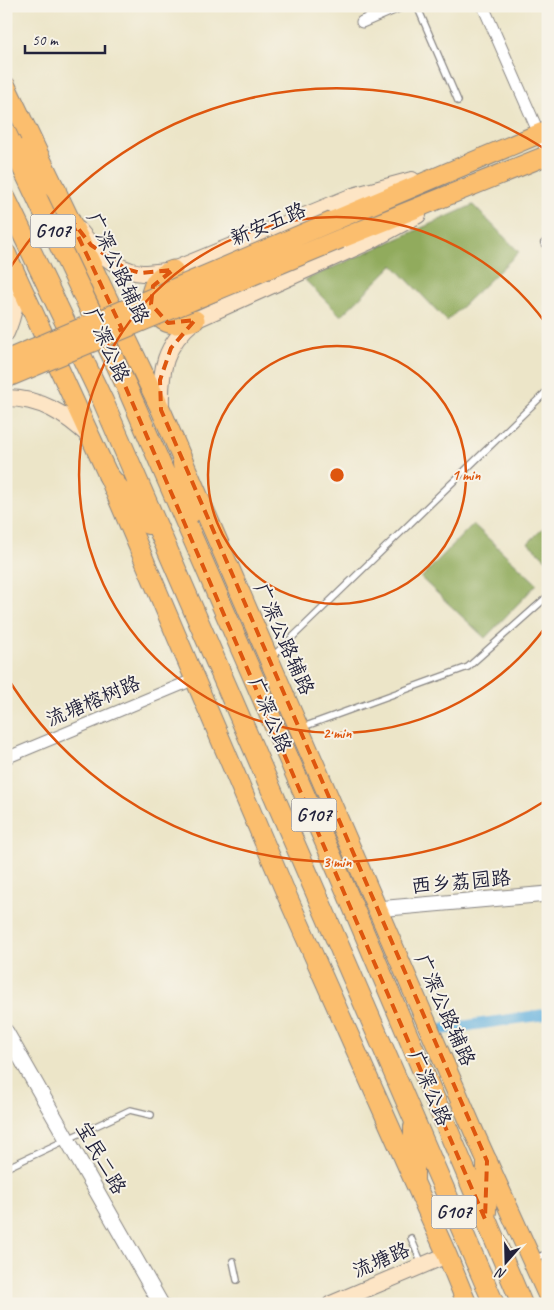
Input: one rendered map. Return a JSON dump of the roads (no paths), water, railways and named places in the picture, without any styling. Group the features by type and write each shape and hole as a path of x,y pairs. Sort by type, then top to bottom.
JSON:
{"highway":[{"path":"6,132 56,190"},
{"name":"广深公路","path":"6,132 126,384 196,542 522,1304"},
{"name":"广深公路","path":"6,200 102,401 494,1304"},
{"path":"183,464 196,542"},
{"path":"108,475 164,544"},
{"path":"414,1179 415,1120"},
{"path":"486,1219 487,1161"}],"main road":[{"name":"广深公路辅路","path":"6,86 161,410 487,1161 540,1256 548,1296"},
{"name":"新安五路","path":"6,360 543,132"},
{"name":"新安五路","path":"6,378 548,154"},
{"path":"460,167 353,196 173,270 158,278 153,286 151,304 155,313 168,323 176,324 195,320 370,241 467,188"},
{"path":"69,217 91,246 126,269 141,273 173,270"},
{"path":"6,253 108,475 288,898 414,1179 467,1304"},
{"path":"6,333 16,303 17,275"},
{"path":"161,410 160,380 167,356 177,337 195,320"},
{"path":"6,398 32,401 45,405 64,415 92,439"},
{"name":"流塘路","path":"331,1304 447,1255"}],"street":[{"path":"362,22 399,6"},
{"path":"483,6 543,132 548,154"},
{"name":"流塘榕树路","path":"6,758 195,679"},
{"name":"西乡荔园路","path":"377,909 548,894"},
{"name":"宝民二路","path":"6,1032 161,1304"}],"lane":[{"path":"417,6 458,101"},
{"path":"548,240 544,243 548,247"},
{"path":"269,660 548,390"},
{"path":"298,729 468,667 548,596"},
{"path":"6,1168 130,1110 151,1115"},
{"path":"411,1238 422,1266"},
{"path":"233,1261 237,1280"}],"waterway":[{"path":"444,1029 548,1014"}]}
